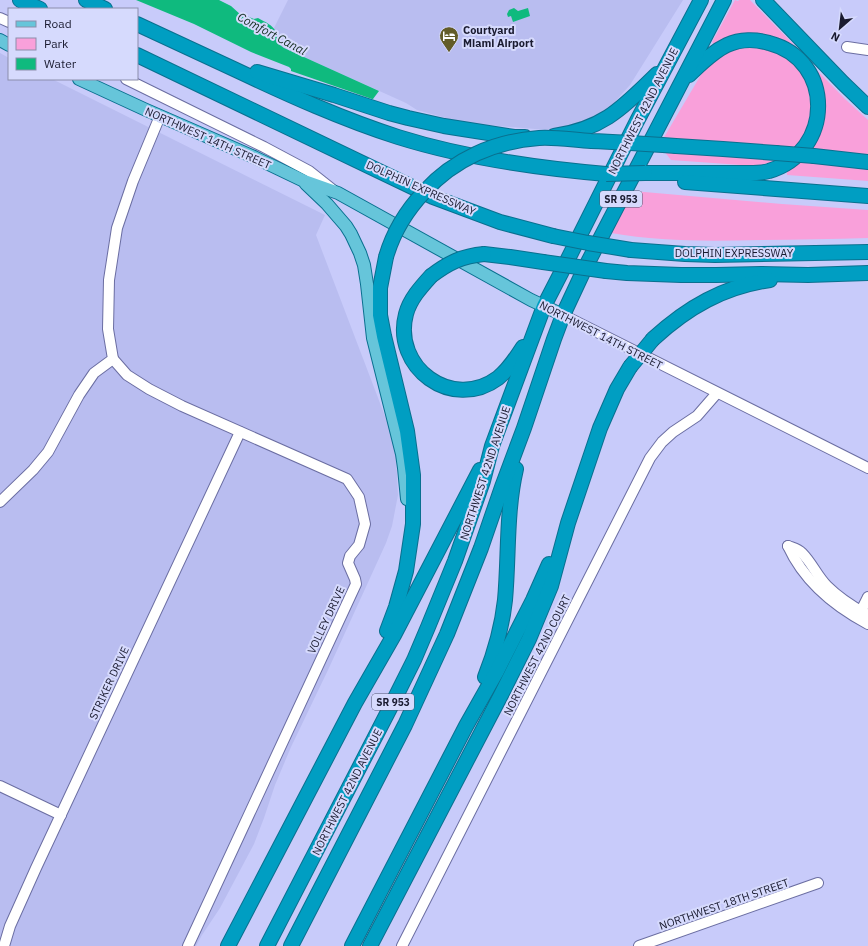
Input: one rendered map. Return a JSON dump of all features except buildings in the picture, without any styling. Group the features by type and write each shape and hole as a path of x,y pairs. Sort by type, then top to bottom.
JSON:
{"highway":[{"path":"20,0 38,8"},
{"path":"86,0 103,8"},
{"name":"NORTHWEST 42ND AVENUE","path":"266,946 414,660 455,561 483,481 492,446 544,306 701,0"},
{"name":"NORTHWEST 42ND AVENUE","path":"291,946 405,725 436,660 473,570 563,316 588,263 724,0"},
{"path":"763,0 868,106"},
{"path":"138,24 313,106 352,122 428,146 486,159 545,168 868,196"},
{"path":"644,176 759,173 770,171 788,163 802,150 812,136 816,126 818,100 811,75 795,56 782,47 772,43 748,40 728,45 708,57 680,84"},
{"name":"DOLPHIN EXPRESSWAY","path":"138,55 433,197 500,222 553,236 588,243 631,250 678,254 715,255 868,252"},
{"path":"213,60 334,95 396,115 444,126 514,137 550,136 563,134 584,129 601,122 628,103 666,66"},
{"path":"355,703 387,632 396,607 406,571 413,524 413,475 407,431 380,315 380,288 390,245 400,224 421,194 451,167 466,158 484,150 510,142 541,138 723,149 868,162"},
{"path":"534,332 510,366 502,374 489,383 474,388 464,389 450,388 425,376 415,364 408,351 404,333 405,317 419,289 431,276 446,265 473,255 484,254 606,271 649,274 868,274"},
{"path":"370,946 529,639 547,598 568,523 605,415 617,388 630,367 653,339 670,323 710,298 758,282 808,275"},
{"path":"466,726 492,657 502,622 510,499 524,428"},
{"path":"228,946 492,446"},
{"path":"352,946 466,726 497,671 533,600 568,523"},
{"path":"217,946 237,929"}],"main road":[{"name":"NORTHWEST 14TH STREET","path":"81,80 254,157 304,182 338,193 563,316"},
{"path":"304,182 327,204 346,226 356,243 364,265 373,338 402,454 404,468 408,510 406,571"}],"street":[{"path":"847,47 868,50"},
{"name":"NORTHWEST 14TH STREET","path":"128,80 264,147 309,171 338,193"},
{"path":"0,502 33,470 48,452 82,389 94,373 113,358 108,329 108,280 116,228 133,181 160,116"},
{"name":"NORTHWEST 14TH STREET","path":"563,316 868,468"},
{"name":"VOLLEY DRIVE","path":"113,358 127,376 149,389 182,406 347,479 359,497 365,524 359,545 350,556 348,563 356,584 188,946"},
{"name":"NORTHWEST 42ND COURT","path":"402,946 650,458 662,442 673,432 696,416 717,393"},
{"name":"STRIKER DRIVE","path":"4,946 10,926 61,814 240,432"},
{"path":"862,615 838,606 818,588 795,560 788,546 802,553 816,574 826,585 862,615 868,624"},
{"path":"862,615 868,597"},
{"path":"0,786 61,814"},
{"name":"NORTHWEST 18TH STREET","path":"639,946 818,884"}],"shaded area":[{"path":"288,0 683,0 630,85 611,106 594,116 569,127 547,130 464,123 417,110 406,103 284,48 280,45 274,28"},
{"path":"0,53 8,57 8,80 54,80 325,215 316,235 391,432 396,455 398,495 392,526 386,543 291,747 275,785 254,844 220,908 196,946 0,946"}],"green space":[{"path":"735,0 750,0 801,52 800,53 755,34 745,33 745,37 715,47 712,42"},
{"path":"759,45 796,63 812,93 809,95 811,103 810,119 801,142 781,159 755,166 671,160 664,151 663,139 702,73 710,64 732,48"},
{"path":"807,60 868,120 868,157 809,150 815,141"},
{"path":"800,161 868,168 868,181 787,175 787,170"},
{"path":"633,191 868,210 868,238 723,241 648,238 611,233"}],"water":[{"name":"Comfort Canal","path":"136,0 219,0 231,6 241,15 254,19 258,18 266,22 275,30 280,45 284,48 379,91 372,99 291,71 289,67 251,52 194,24"},
{"path":"514,8 518,11 528,8 530,16 513,22 511,16 508,17 507,14 509,10"}],"place":[{"name":"Courtyard Miami Airport","path":"449,53"}]}
